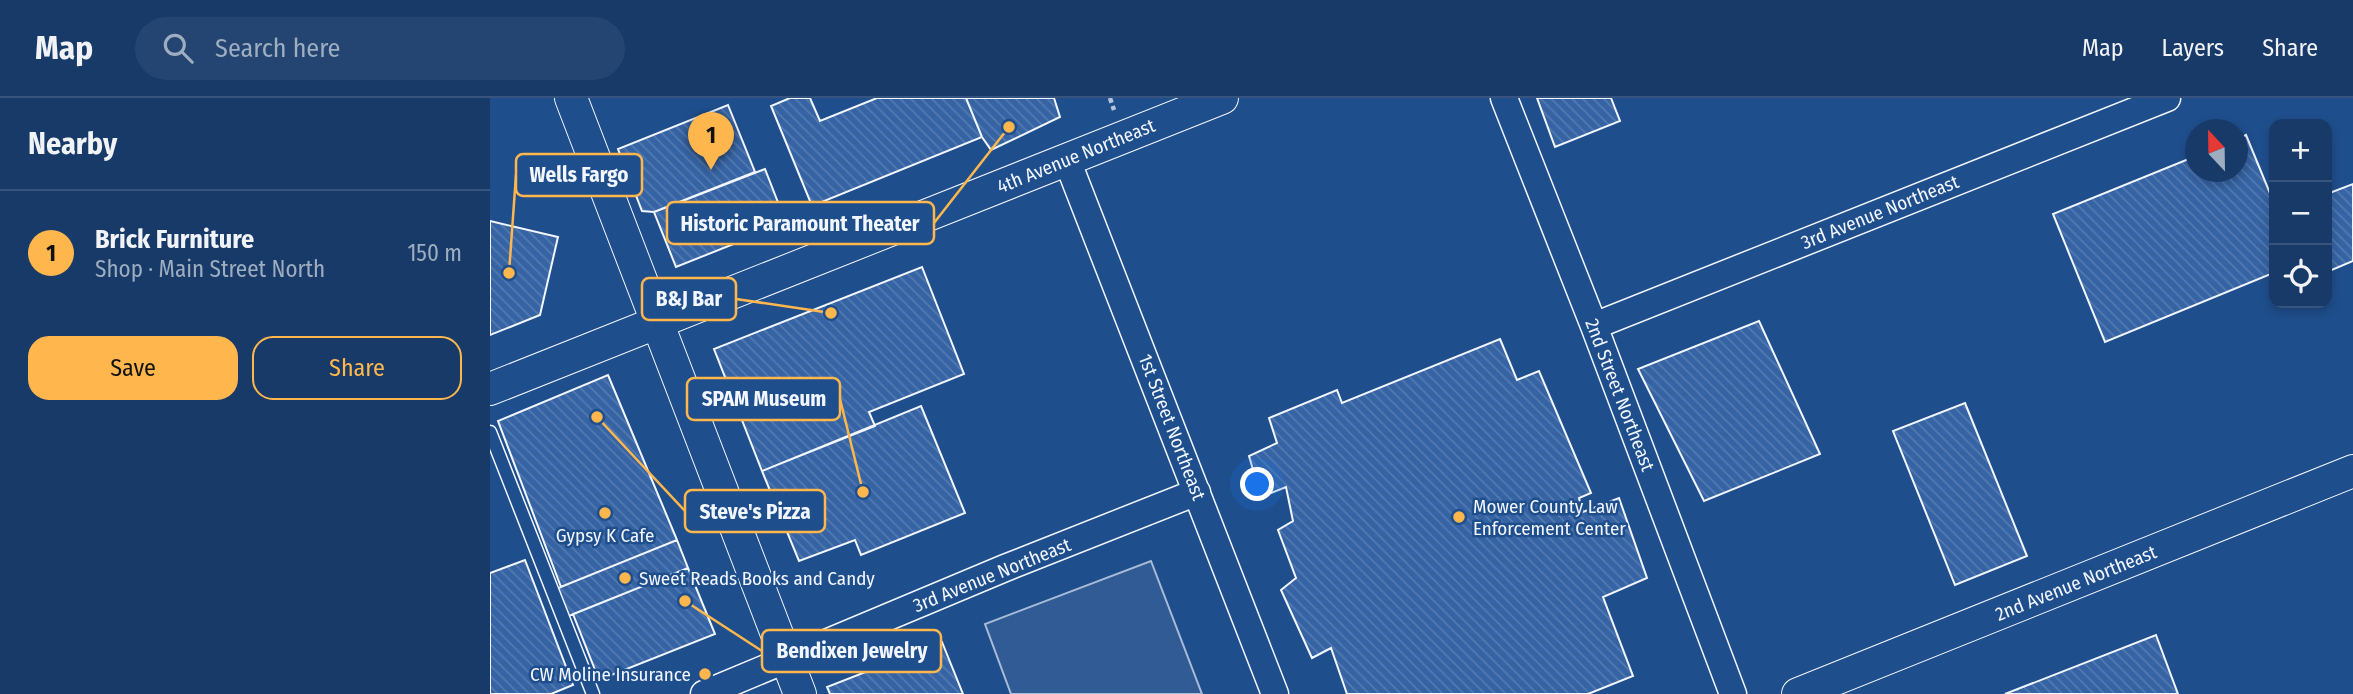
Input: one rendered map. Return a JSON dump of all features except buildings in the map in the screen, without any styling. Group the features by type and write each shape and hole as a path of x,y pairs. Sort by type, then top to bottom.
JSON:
{"street":[{"path":"570,98 800,694"},
{"name":"4th Avenue Northeast","path":"490,388 1222,98"},
{"name":"2nd Street Northeast","path":"1504,98 1733,694"},
{"name":"3rd Avenue Northeast","path":"1594,327 2167,98"},
{"name":"1st Street Northeast","path":"1066,160 1275,694"},
{"name":"2nd Avenue Northeast","path":"1798,694 2353,471"},
{"name":"3rd Avenue Northeast","path":"704,694 1004,568 1197,492"}],"lane":[{"path":"490,432 593,694"}],"shaded area":[{"path":"1151,561 1202,694 1011,694 985,624"}],"place":[{"name":"Historic Paramount Theater","path":"1009,127"},
{"name":"Brick Furniture","path":"711,170"},
{"name":"Wells Fargo","path":"509,273"},
{"name":"B&J Bar","path":"831,313"},
{"name":"Steve's Pizza","path":"597,417"},
{"name":"SPAM Museum","path":"863,492"},
{"name":"Gypsy K Cafe","path":"605,513"},
{"name":"Mower County Law Enforcement Center","path":"1459,517"},
{"name":"Sweet Reads Books and Candy","path":"625,578"},
{"name":"Bendixen Jewelry","path":"685,601"},
{"name":"CW Moline Insurance","path":"705,674"}]}
